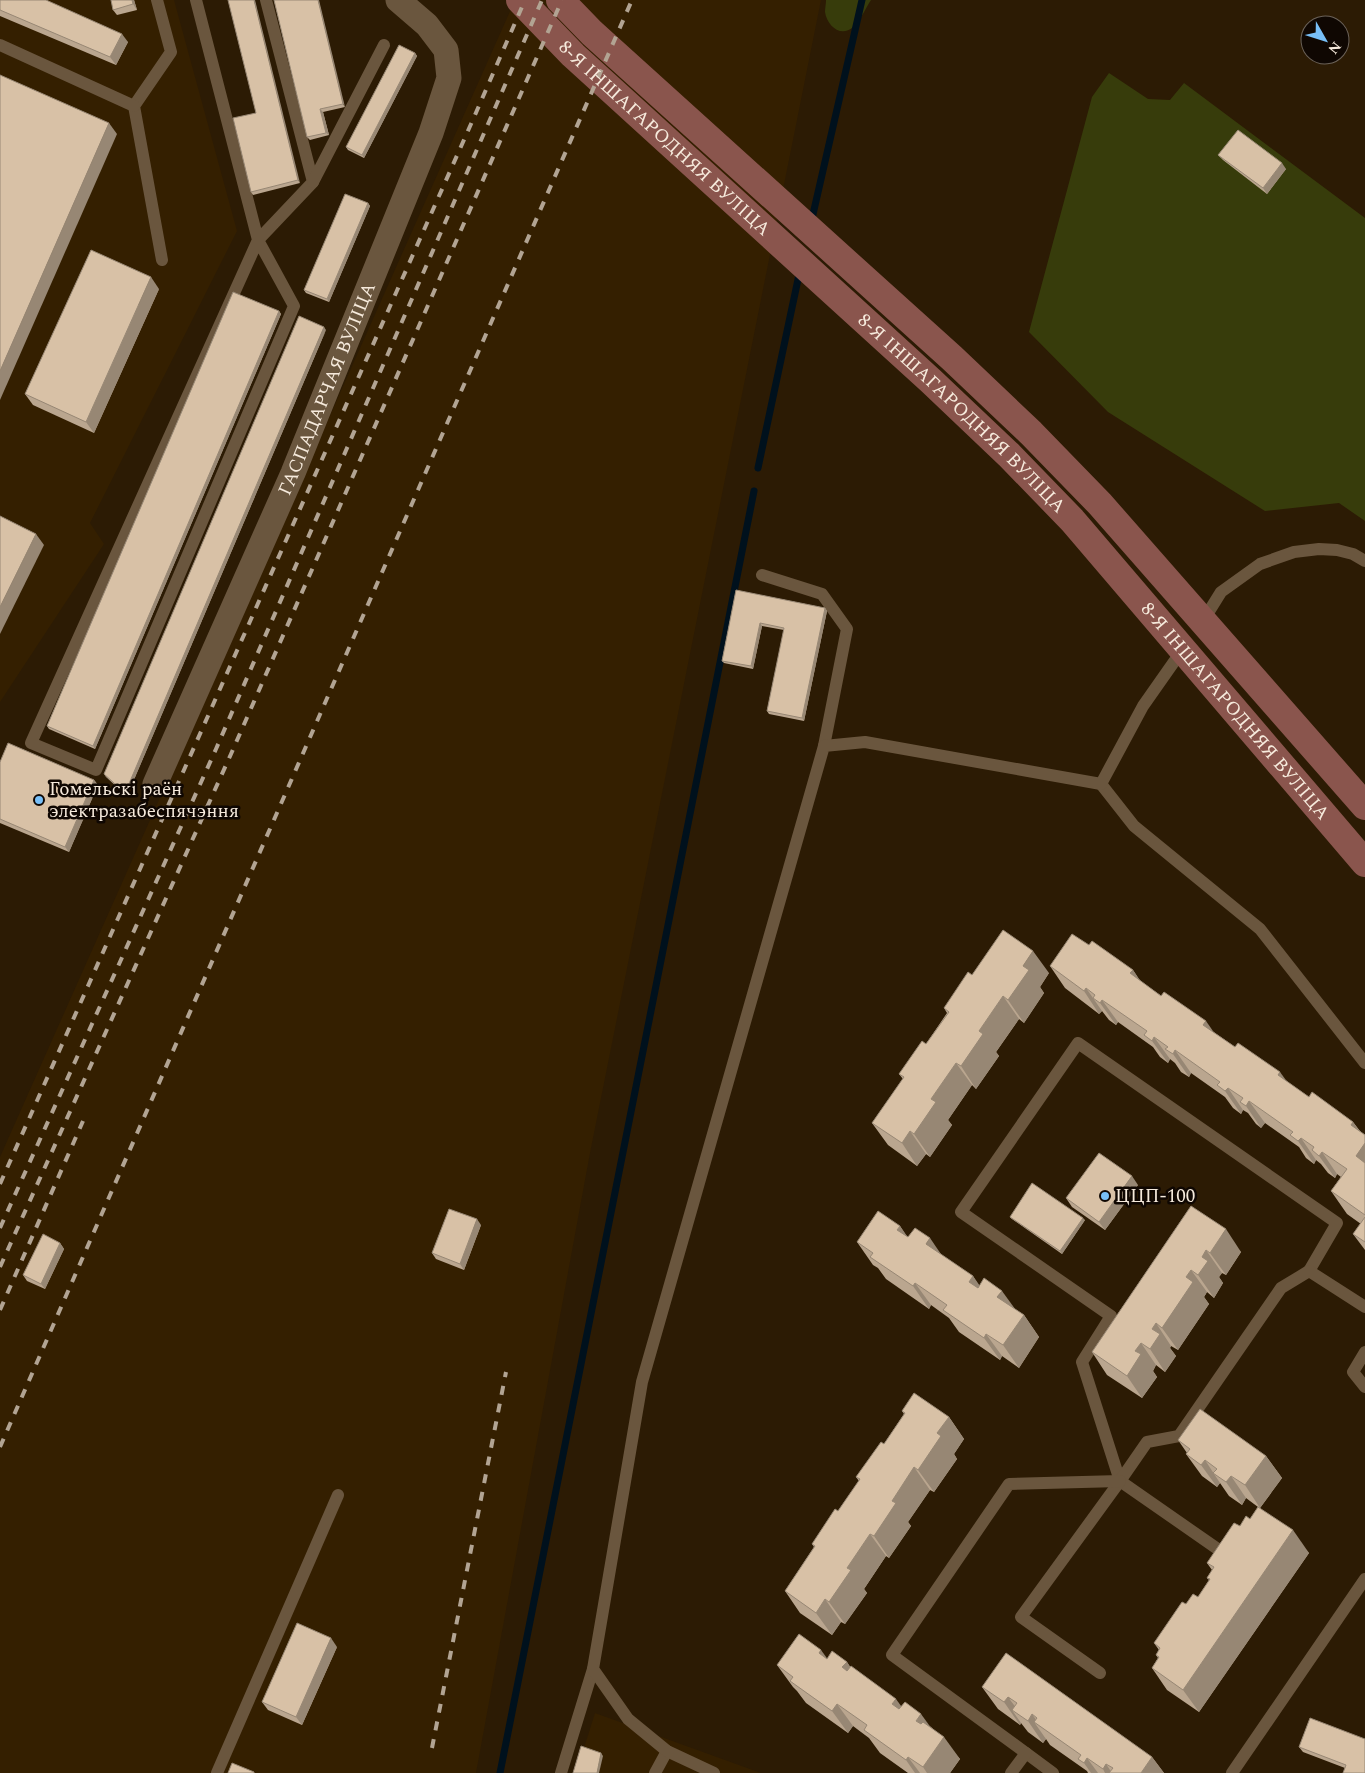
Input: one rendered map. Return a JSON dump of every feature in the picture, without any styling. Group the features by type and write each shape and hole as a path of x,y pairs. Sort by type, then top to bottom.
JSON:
{"main road":[{"name":"8-Я ІНШАГАРОДНЯЯ ВУЛІЦА","path":"520,0 580,61 931,381 1009,455 1072,520 1365,863"},
{"name":"8-Я ІНШАГАРОДНЯЯ ВУЛІЦА","path":"560,0 592,33 952,358 1059,461 1100,504 1365,806"},
{"path":"1183,649 1203,621"}],"street":[{"name":"ГАСПАДАРЧАЯ ВУЛІЦА","path":"155,784 293,473 431,133 449,78 446,50 427,26 398,0"}],"lane":[{"path":"157,0 172,52 134,106 162,260"},
{"path":"196,0 258,240 294,306 96,770 31,743 258,240 313,182 384,45"},
{"path":"266,0 313,182"},
{"path":"0,45 134,106"},
{"path":"1203,621 1221,592 1260,564 1294,552 1319,549 1337,550 1353,554 1365,562"},
{"path":"560,1773 593,1669 642,1382 824,746 847,629 822,594 762,575"},
{"path":"1101,784 1143,706 1183,649"},
{"path":"824,746 865,742 1101,784 1134,826 1260,929 1365,1063"},
{"path":"1100,1673 1021,1617 1120,1481 1147,1442 1179,1436 1281,1288 1309,1271 1337,1223 1078,1043 962,1212 1111,1316 1082,1362 1120,1481"},
{"path":"1309,1271 1365,1307"},
{"path":"1365,1352 1353,1372 1365,1387"},
{"path":"1053,1773 892,1655 1009,1484 1120,1481 1222,1552"},
{"path":"217,1773 338,1495"},
{"path":"1232,1773 1365,1579"},
{"path":"593,1669 628,1719 667,1751 714,1773"},
{"path":"655,1773 667,1751"},
{"path":"1011,1773 1026,1753"}],"shaded area":[{"path":"0,0 174,0 237,231 90,523 104,544 0,702"},
{"path":"515,0 821,0 590,1153 476,1773 0,1773 0,1157"},
{"path":"595,1713 761,1773 576,1773"}],"green space":[{"path":"826,0 871,0 861,18 853,27 848,30 839,31 832,26 826,17"},
{"path":"1109,73 1148,99 1170,100 1184,83 1365,218 1365,521 1339,503 1265,511 1108,412 1029,332 1092,97"}],"building":[{"path":"0,0 46,0 122,34 110,57 0,10"},
{"path":"111,0 132,0 133,4 113,10"},
{"path":"228,0 254,0 298,180 251,192 233,118 256,113"},
{"path":"274,0 318,0 343,104 320,109 326,133 307,137"},
{"path":"399,45 415,53 362,155 346,147"},
{"path":"0,75 109,123 0,371"},
{"path":"1238,130 1282,163 1263,188 1218,155"},
{"path":"345,194 368,203 327,299 304,290"},
{"path":"91,250 151,277 86,422 25,394"},
{"path":"233,292 279,311 93,746 47,726"},
{"path":"299,316 324,327 125,793 104,774"},
{"path":"0,516 36,534 0,607"},
{"path":"736,590 825,608 802,718 767,711 784,628 760,623 751,666 722,661"},
{"path":"8,743 94,780 65,847 0,819 0,762"},
{"path":"1003,930 1033,951 1023,966 1029,970 1008,1000 1003,996 979,1031 983,1034 961,1066 956,1063 931,1099 936,1102 914,1134 910,1131 902,1143 872,1123 904,1077 899,1074 922,1041 926,1044 949,1012 944,1008 968,972 972,975"},
{"path":"1072,934 1089,945 1092,941 1133,970 1130,973 1161,996 1164,992 1206,1021 1203,1025 1235,1047 1238,1043 1280,1072 1278,1075 1309,1097 1312,1092 1353,1122 1351,1125 1365,1135 1365,1143 1356,1156 1365,1163 1365,1215 1331,1191 1347,1169 1322,1152 1319,1156 1312,1150 1314,1147 1301,1138 1298,1141 1290,1135 1293,1132 1249,1101 1246,1106 1240,1102 1243,1098 1228,1088 1225,1091 1217,1085 1220,1082 1175,1050 1173,1054 1165,1049 1168,1047 1154,1037 1152,1041 1144,1035 1147,1031 1102,1000 1100,1003 1093,998 1095,995 1086,988 1084,991 1050,966"},
{"name":"ЦЦП-100","path":"1099,1153 1132,1176 1099,1222 1066,1198"},
{"path":"1032,1183 1083,1218 1060,1251 1010,1217"},
{"path":"1191,1206 1226,1229 1210,1253 1206,1250 1202,1257 1208,1261 1198,1275 1191,1270 1186,1277 1193,1282 1162,1328 1156,1323 1152,1329 1160,1334 1150,1349 1141,1343 1135,1351 1141,1354 1127,1376 1092,1352"},
{"path":"449,1209 477,1219 460,1264 432,1253"},
{"path":"878,1211 900,1226 897,1230 908,1237 915,1228 930,1238 926,1244 973,1276 969,1282 978,1288 984,1278 1002,1291 997,1297 1024,1315 1003,1345 986,1334 984,1338 943,1310 947,1305 915,1283 913,1286 870,1257 873,1253 857,1242"},
{"path":"1365,1217 1365,1242 1353,1234"},
{"path":"43,1234 60,1243 41,1284 23,1275"},
{"path":"914,1393 949,1417 937,1433 941,1436 918,1470 914,1467 892,1501 896,1503 874,1536 870,1534 847,1568 851,1570 829,1602 825,1599 816,1613 785,1591 815,1546 812,1544 835,1509 838,1511 860,1479 856,1477 881,1442 884,1444 905,1413 902,1411"},
{"path":"1200,1409 1266,1456 1245,1485 1231,1476 1226,1482 1213,1473 1217,1469 1205,1460 1201,1465 1186,1454 1190,1449 1178,1440"},
{"path":"1258,1507 1293,1530 1183,1690 1152,1668 1159,1657 1156,1655 1160,1648 1154,1643 1182,1602 1186,1604 1193,1594 1198,1597 1210,1579 1207,1578 1214,1567 1207,1563 1234,1523 1240,1526 1246,1516 1250,1519"},
{"path":"297,1623 331,1638 296,1717 262,1702"},
{"path":"799,1634 821,1650 819,1653 827,1659 832,1651 847,1662 842,1667 847,1671 851,1666 896,1699 892,1704 899,1709 905,1702 921,1714 916,1721 921,1724 923,1722 944,1737 923,1767 908,1757 906,1760 864,1730 867,1725 837,1704 832,1711 790,1681 793,1677 777,1665"},
{"path":"1006,1653 1152,1757 1141,1773 1109,1773 1113,1768 1106,1764 1103,1769 1087,1758 1084,1763 1078,1759 1081,1755 1034,1722 1037,1718 1032,1714 1028,1721 1012,1710 1017,1703 1008,1697 1004,1702 982,1687"},
{"path":"1310,1718 1365,1739 1365,1773 1343,1773 1346,1765 1299,1747"},
{"path":"581,1746 601,1753 597,1773 573,1773"},
{"path":"232,1763 254,1772 254,1773 228,1773"}],"waterway":[{"path":"811,223 862,0"},
{"path":"758,468 800,270"},
{"path":"500,1773 754,491"}],"railway":[{"path":"0,1184 525,0"},
{"path":"0,1228 216,749 542,0"},
{"path":"0,1267 231,754 562,0"},
{"path":"0,1447 632,0"},
{"path":"0,1310 83,1121"},
{"path":"432,1748 506,1372"}],"place":[{"name":"Гомельскі раён электразабеспячэння","path":"39,800"},
{"name":"ЦЦП-100","path":"1105,1196"}]}
